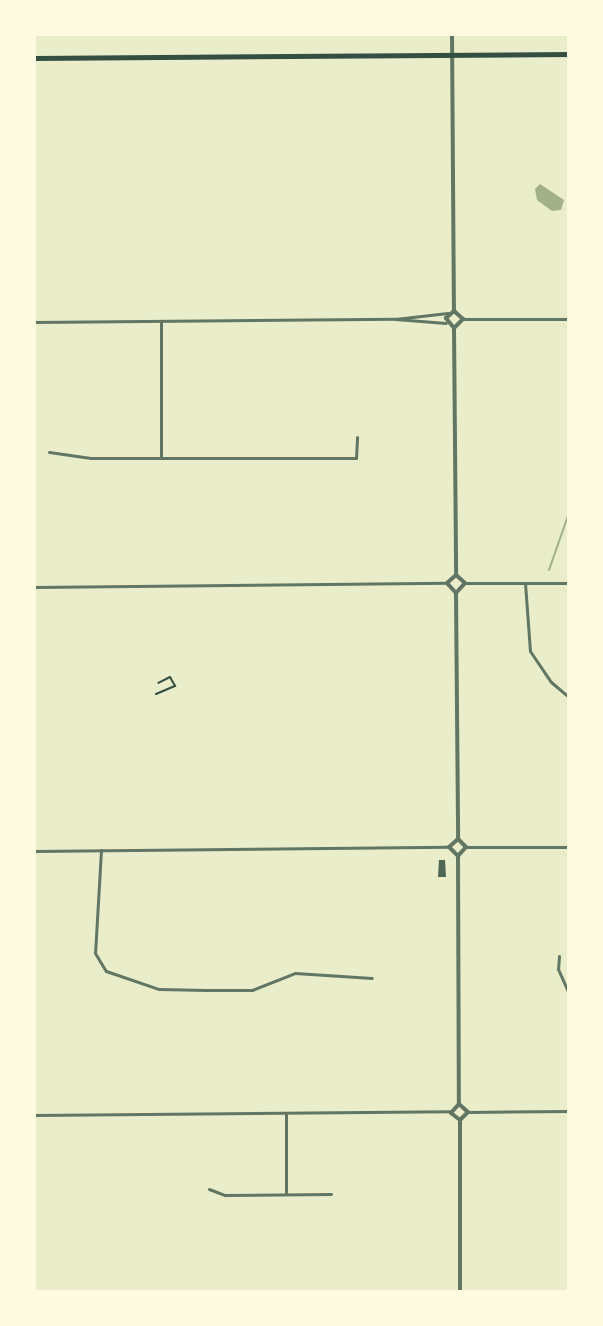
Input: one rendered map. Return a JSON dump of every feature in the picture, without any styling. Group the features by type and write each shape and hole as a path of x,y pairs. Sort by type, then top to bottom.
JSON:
{"main road":[{"path":"34,58 569,54"}],"street":[{"path":"452,34 454,311 463,319 569,319"},
{"path":"395,319 454,311"},
{"path":"446,323 448,313"},
{"path":"34,322 395,319 446,323 454,328"},
{"path":"463,319 454,328 456,575 465,583 569,583"},
{"path":"161,321 161,457"},
{"path":"49,452 91,458 356,458 357,437"},
{"path":"34,587 447,583 456,575"},
{"path":"447,583 456,593 458,839 466,847 569,847"},
{"path":"456,593 465,583"},
{"path":"525,583 530,651 551,682 569,697"},
{"path":"34,851 449,847 458,839"},
{"path":"449,847 458,856"},
{"path":"466,847 458,856 459,1104 468,1112 569,1111"},
{"path":"101,850 95,953 106,971 159,989 252,990 295,973 372,978"},
{"path":"559,956 557,966 569,994"},
{"path":"34,1115 451,1111 459,1104"},
{"path":"451,1111 460,1120"},
{"path":"460,1292 460,1120 468,1112"},
{"path":"286,1113 286,1195"},
{"path":"209,1189 225,1195 331,1194"}],"path":[{"path":"156,694 175,686 170,677 158,683"}],"shaded area":[{"path":"540,184 564,200 561,210 552,211 537,200 535,189"}],"building":[{"path":"439,860 445,860 446,877 438,877"}],"waterway":[{"path":"549,570 569,513"}]}
